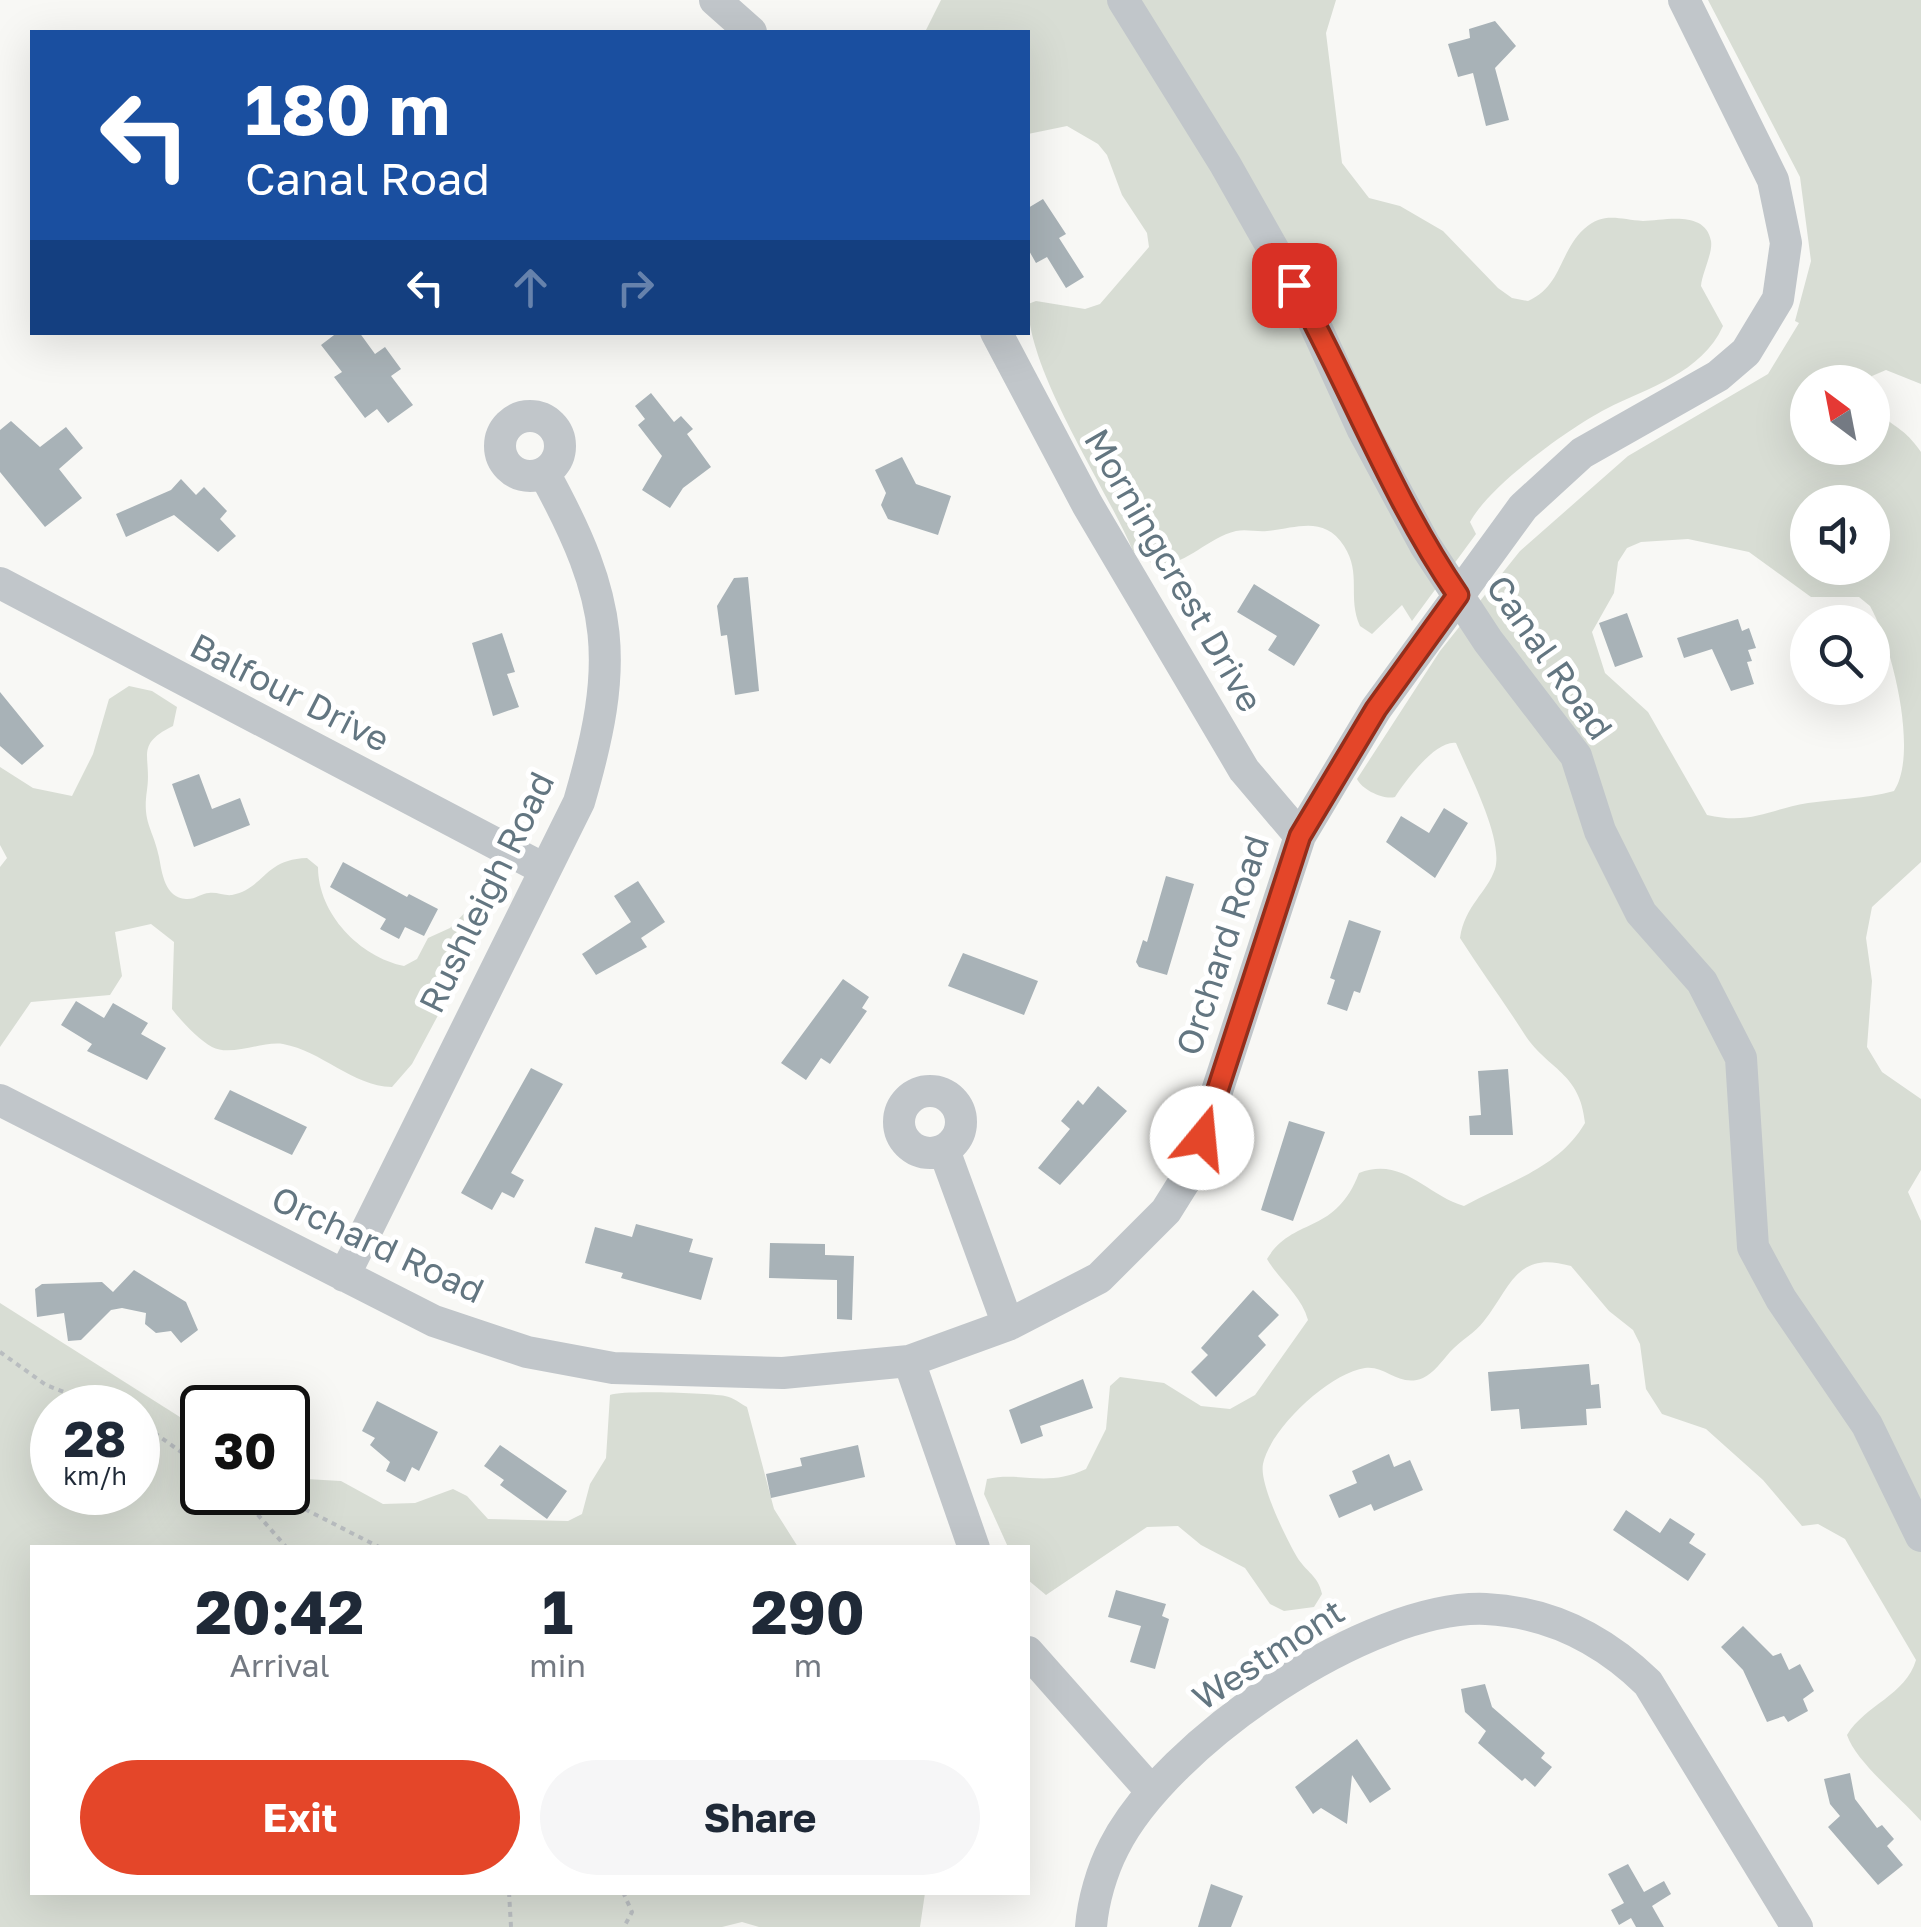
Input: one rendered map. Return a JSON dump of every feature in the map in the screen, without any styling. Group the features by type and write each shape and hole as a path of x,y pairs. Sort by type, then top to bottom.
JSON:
{"street":[{"path":"715,0 749,30"},
{"name":"Canal Road","path":"1123,0 1282,265 1425,546 1576,756 1600,831 1641,913 1702,982 1741,1058 1754,1247 1781,1299 1867,1426 1921,1536"},
{"name":"Orchard Road","path":"0,1100 434,1321 527,1352 614,1368 783,1372 909,1362 1008,1325 1099,1278 1166,1211 1192,1171 1300,836 1376,709 1522,507 1582,453 1718,376 1746,352 1778,299 1786,242 1772,180 1684,0"},
{"name":"Morningcrest Drive","path":"998,335 1087,504 1244,770 1300,836"},
{"name":"Rushleigh Road","path":"344,1276 578,802 602,724 606,657 598,593 582,541 544,473"},
{"name":"Balfour Drive","path":"0,583 544,869"},
{"path":"944,1150 1008,1325"},
{"path":"909,1362 973,1545"},
{"name":"Westmont","path":"1091,1927 1114,1846 1152,1792 1222,1726 1330,1654 1384,1628 1436,1612 1485,1609 1531,1616 1595,1640 1620,1656 1648,1683 1797,1927"},
{"path":"1030,1654 1152,1792"}],"path":[{"path":"0,1352 46,1385"},
{"path":"310,1511 375,1545"},
{"path":"261,1515 285,1545"},
{"path":"509,1895 511,1927"},
{"path":"624,1895 632,1912 624,1927"}],"shaded area":[{"path":"941,0 1336,0 1326,33 1342,163 1369,198 1400,206 1443,231 1498,288 1512,298 1528,301 1548,287 1569,248 1591,223 1612,218 1682,219 1701,224 1711,241 1701,286 1723,326 1714,342 1688,367 1572,430 1494,492 1470,522 1476,534 1412,621 1402,605 1372,634 1360,626 1349,556 1336,536 1319,527 1236,531 1172,563 1147,561 1133,551 1054,395 1031,331 1030,303 1085,309 1100,304 1149,247 1147,233 1122,195 1107,155 1098,144 1067,126 1030,134 1030,30 926,30"},
{"path":"1708,0 1921,0 1921,384 1890,372 1890,365 1790,365 1790,465 1890,465 1890,421 1921,452 1921,862 1872,907 1866,938 1872,981 1867,1047 1882,1072 1921,1099 1921,1170 1908,1192 1921,1221 1921,1821 1869,1768 1847,1735 1904,1682 1916,1660 1845,1539 1818,1524 1802,1526 1763,1480 1706,1429 1662,1414 1646,1389 1640,1344 1633,1330 1609,1311 1571,1266 1553,1262 1526,1267 1480,1325 1427,1376 1407,1380 1373,1368 1351,1372 1319,1391 1277,1435 1263,1464 1265,1484 1292,1548 1320,1588 1322,1594 1314,1607 1284,1611 1270,1604 1245,1568 1201,1545 1178,1526 1147,1527 1046,1595 1030,1582 1030,1545 1007,1545 984,1494 987,1479 1058,1477 1086,1469 1106,1429 1110,1386 1120,1377 1164,1383 1201,1406 1230,1409 1255,1395 1308,1320 1267,1259 1289,1236 1338,1207 1359,1173 1389,1169 1402,1173 1464,1206 1547,1163 1574,1139 1585,1123 1577,1093 1534,1047 1460,938 1466,917 1495,869 1496,856 1483,806 1456,743 1431,754 1395,797 1374,793 1357,779 1440,651 1520,551 1628,456 1768,374 1799,323 1795,321 1811,261 1800,177","holes":["1790,485 1890,485 1890,585 1794,585 1811,597 1859,597 1869,605 1890,605 1890,657 1900,699 1904,752 1894,791 1808,803 1747,817 1707,815 1648,712 1605,673 1592,632 1614,593 1618,562 1627,548 1641,542 1688,539 1749,552 1790,582"]},
{"path":"129,686 152,691 177,707 173,726 153,739 147,752 146,810 166,884 179,898 243,892 282,863 307,858 318,867 325,901 344,931 372,953 404,966 417,959 428,938 450,928 478,899 493,897 490,918 412,1064 392,1087 364,1081 283,1044 220,1050 207,1044 172,1009 174,942 151,924 115,932 122,976 110,995 31,1002 0,1047 0,867 7,858 0,845 0,767 33,788 72,796 93,754 109,699"},
{"path":"0,1303 129,1385 30,1385 30,1515 160,1515 160,1404 180,1417 180,1515 310,1515 310,1479 341,1481 383,1504 415,1503 453,1489 467,1496 488,1519 568,1521 582,1514 590,1484 606,1458 610,1395 666,1392 728,1397 747,1407 774,1509 797,1545 30,1545 30,1895 925,1895 920,1927 759,1927 742,1922 722,1927 0,1927"}],"building":[{"path":"1495,21 1516,46 1495,68 1509,120 1486,126 1473,73 1458,77 1448,44 1470,38 1469,29"},
{"path":"1043,199 1066,234 1059,238 1084,277 1066,288 1047,257 1036,263 1030,252 1030,207"},
{"path":"334,335 361,335 375,354 385,347 401,369 391,376 413,405 388,423 377,409 365,418 334,377 342,372 321,345"},
{"path":"651,393 674,422 681,416 693,429 687,434 711,467 683,488 670,508 642,490 662,456 638,425 645,419 635,406"},
{"path":"11,421 40,447 66,427 83,448 59,469 82,498 45,527 0,472 0,430"},
{"path":"902,457 916,484 951,496 938,535 888,519 881,505 886,493 875,470"},
{"path":"181,479 196,495 204,487 227,511 220,519 236,536 218,552 174,515 126,537 116,514 171,490"},
{"path":"748,577 759,691 735,695 727,635 721,636 717,606 734,578"},
{"path":"1254,584 1320,625 1294,666 1268,650 1277,636 1237,612"},
{"path":"1627,613 1643,657 1615,667 1599,623"},
{"path":"1738,619 1742,631 1749,628 1756,648 1748,650 1752,661 1747,662 1754,684 1731,691 1712,649 1684,658 1677,638"},
{"path":"502,633 515,672 507,674 519,707 493,716 472,643"},
{"path":"0,692 44,746 22,765 0,746"},
{"path":"199,774 212,809 240,798 250,825 194,847 172,784"},
{"path":"1444,808 1468,823 1435,878 1386,842 1401,816 1429,833"},
{"path":"343,862 438,909 424,936 405,927 399,939 380,929 386,919 330,887"},
{"path":"1166,876 1194,884 1167,975 1139,967 1136,962 1143,940 1147,942"},
{"path":"638,881 665,922 641,938 647,947 596,975 582,954 631,922 614,896"},
{"path":"1349,920 1381,931 1360,993 1354,991 1347,1011 1327,1004 1335,980 1330,978"},
{"path":"963,953 1038,981 1024,1015 948,986"},
{"path":"843,979 869,997 862,1008 867,1011 830,1064 821,1058 806,1080 781,1063"},
{"path":"76,1001 104,1018 113,1003 148,1023 141,1034 166,1048 147,1080 87,1051 92,1044 61,1025"},
{"path":"531,1068 563,1084 511,1173 524,1180 514,1198 502,1192 492,1210 461,1193"},
{"path":"1508,1069 1513,1135 1470,1135 1469,1116 1481,1115 1478,1071"},
{"path":"1098,1086 1127,1111 1060,1185 1038,1168 1070,1129 1061,1121 1078,1100 1083,1105"},
{"path":"230,1090 307,1127 292,1155 214,1119"},
{"path":"1289,1121 1325,1132 1293,1221 1261,1210"},
{"path":"636,1224 693,1239 689,1252 713,1258 701,1300 621,1278 623,1273 585,1263 595,1227 632,1237"},
{"path":"770,1243 825,1244 825,1255 854,1256 852,1320 837,1319 837,1280 769,1278"},
{"path":"134,1270 186,1302 198,1330 181,1343 171,1331 156,1333 145,1324 146,1313 122,1308 111,1310 81,1340 68,1341 64,1313 37,1317 35,1289 42,1284 102,1282 113,1292"},
{"path":"1253,1290 1279,1315 1258,1336 1266,1345 1216,1397 1191,1372 1208,1355 1201,1348"},
{"path":"1589,1364 1591,1385 1599,1384 1601,1408 1586,1409 1587,1425 1521,1429 1519,1409 1491,1411 1488,1372"},
{"path":"1083,1379 1093,1408 1040,1426 1043,1436 1021,1444 1009,1410"},
{"path":"377,1401 438,1432 419,1471 412,1467 405,1482 386,1471 390,1462 370,1445 375,1438 362,1431"},
{"path":"500,1445 567,1491 547,1519 500,1485 504,1480 484,1466"},
{"path":"858,1445 865,1477 771,1498 766,1474 802,1466 800,1458"},
{"path":"1389,1454 1394,1467 1410,1460 1423,1490 1374,1511 1371,1504 1339,1518 1329,1495 1357,1483 1352,1471"},
{"path":"1626,1510 1660,1533 1670,1518 1695,1534 1689,1543 1706,1554 1688,1581 1613,1530"},
{"path":"1116,1590 1166,1604 1162,1616 1169,1619 1155,1669 1130,1662 1141,1626 1108,1617"},
{"path":"1743,1626 1773,1656 1781,1653 1789,1670 1800,1664 1814,1691 1803,1699 1808,1711 1788,1722 1784,1716 1767,1722 1743,1670 1721,1647"},
{"path":"1485,1684 1492,1707 1545,1753 1541,1758 1552,1767 1535,1787 1525,1778 1522,1781 1478,1743 1486,1731 1465,1712 1461,1689"},
{"path":"1357,1739 1391,1789 1370,1803 1352,1775 1347,1824 1321,1808 1313,1814 1295,1787"},
{"path":"1850,1773 1855,1799 1877,1828 1882,1825 1894,1839 1887,1846 1903,1865 1878,1885 1828,1827 1840,1816 1830,1804 1824,1779"},
{"path":"1628,1864 1644,1892 1664,1881 1671,1894 1652,1906 1664,1927 1636,1927 1631,1918 1619,1925 1611,1910 1624,1903 1608,1874"},
{"path":"1211,1884 1243,1896 1231,1927 1198,1927"}],"route":[{"path":"1202,1138 1300,836 1376,709 1458,595 1425,546 1363,430 1294,285"}]}
